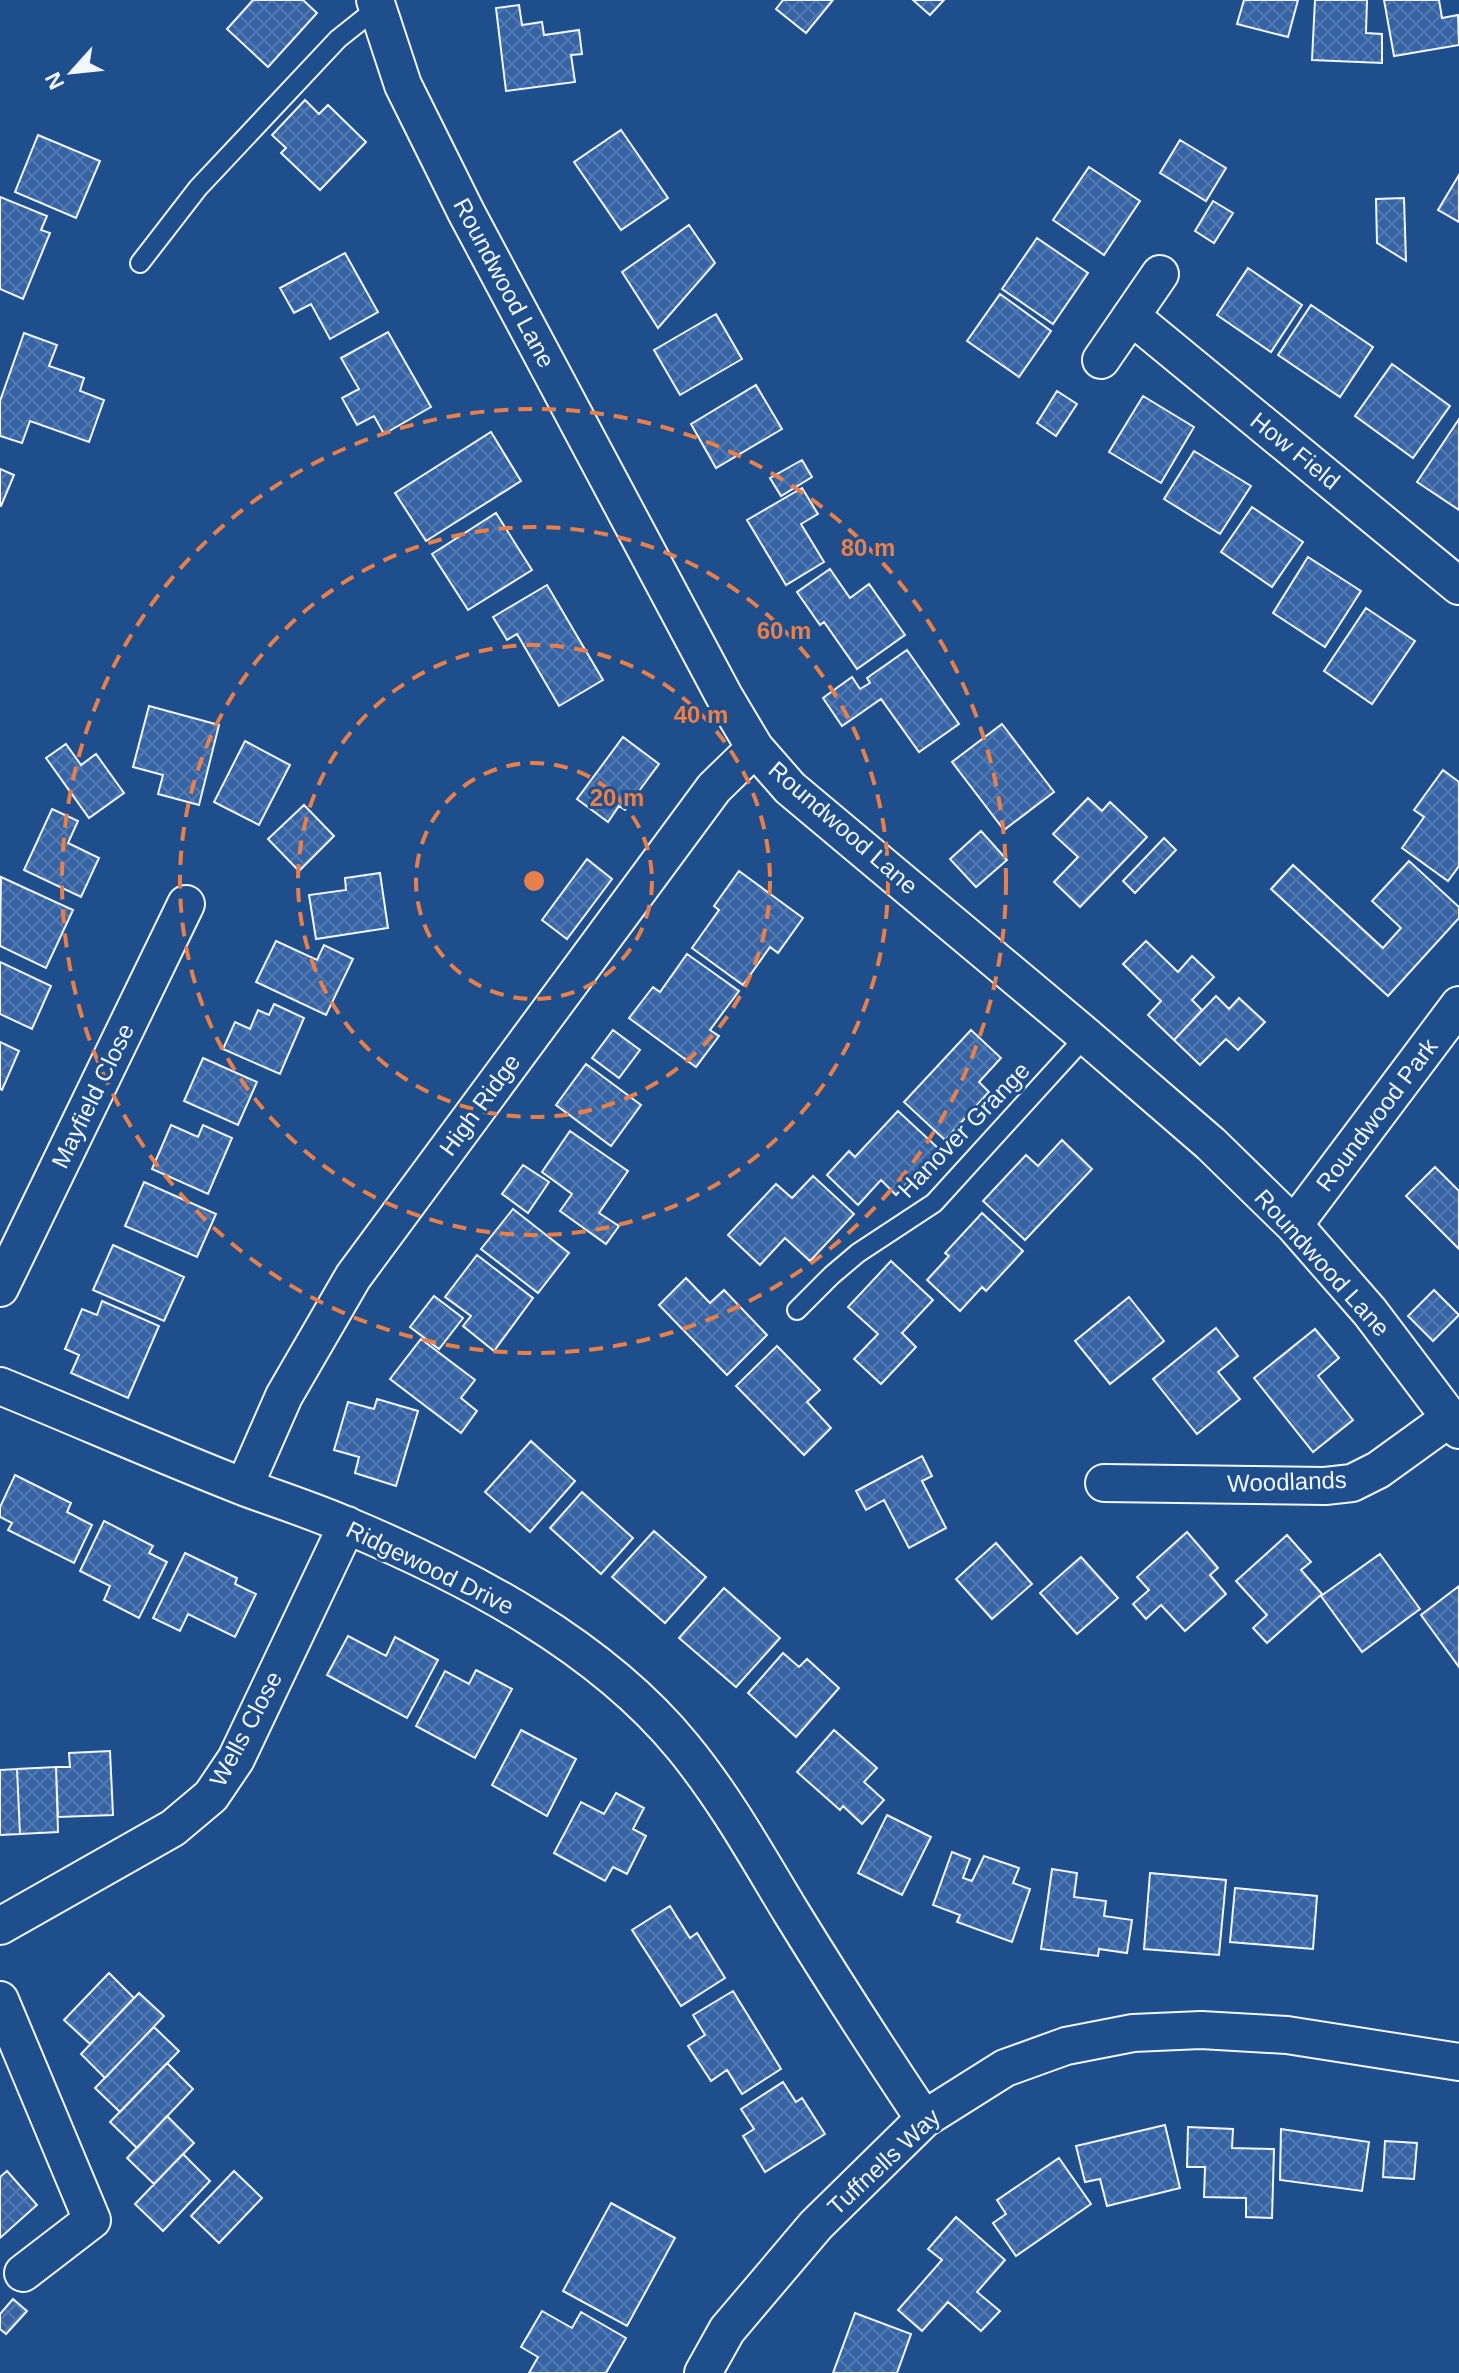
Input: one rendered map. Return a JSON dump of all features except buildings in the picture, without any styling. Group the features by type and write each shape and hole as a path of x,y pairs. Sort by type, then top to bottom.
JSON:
{"street":[{"name":"Roundwood Lane","path":"376,4 403,85 466,212 724,696 755,748 790,788 1211,1144 1294,1225 1370,1312 1455,1424"},
{"path":"1101,360 1160,274"},
{"name":"How Field","path":"1131,316 1459,586"},
{"name":"High Ridge","path":"244,1487 284,1396 353,1277 714,788 755,748"},
{"name":"Mayfield Close","path":"0,1288 186,904"},
{"name":"Roundwood Park","path":"1294,1225 1459,1005"},
{"name":"Ridgewood Drive","path":"0,1386 244,1487 347,1525 483,1588 557,1635 604,1671 682,1745 719,1795 841,1993 924,2119"},
{"name":"Woodlands","path":"1104,1483 1325,1486 1352,1483 1455,1424"},
{"name":"Wells Close","path":"0,1926 173,1828 211,1796 236,1759 347,1525"},
{"path":"0,2000 92,2220 23,2273"},
{"name":"Tuffnells Way","path":"703,2373 727,2330 816,2225 924,2119 1005,2068 1066,2046 1133,2033 1201,2030 1287,2035 1459,2062"}],"lane":[{"path":"140,263 198,188 338,39 376,4"},
{"name":"Hanover Grange","path":"797,1310 858,1253 892,1234 934,1203 1086,1036"}]}
